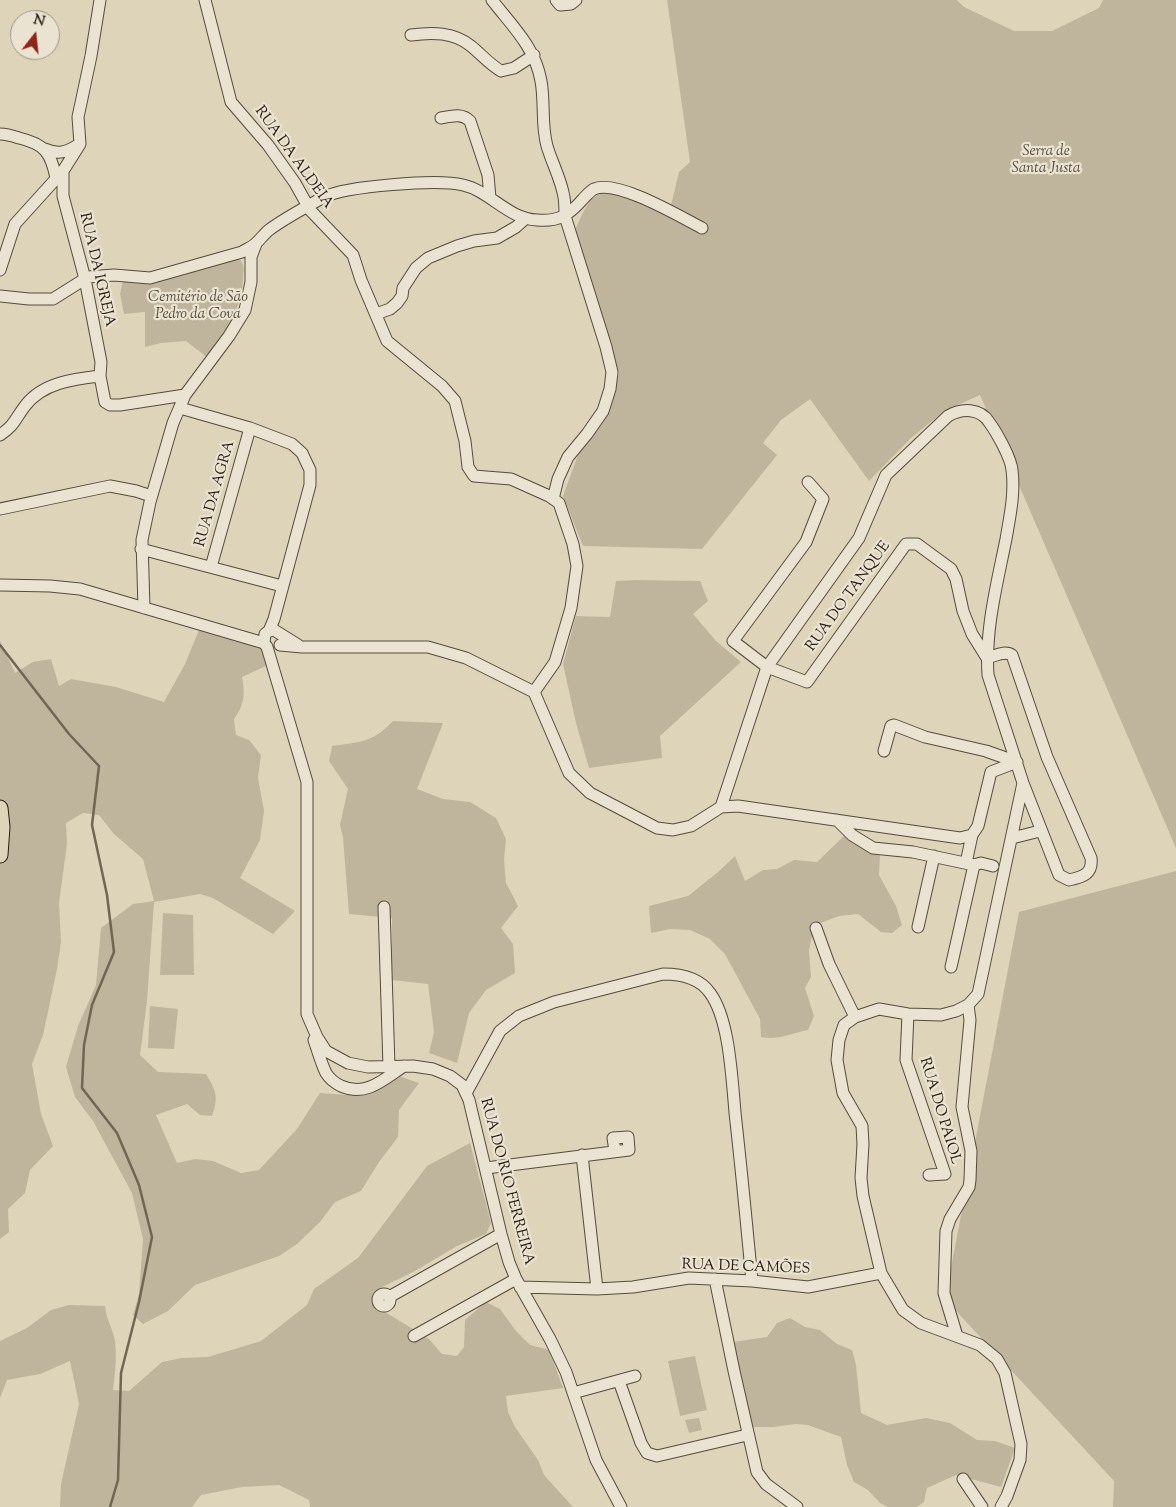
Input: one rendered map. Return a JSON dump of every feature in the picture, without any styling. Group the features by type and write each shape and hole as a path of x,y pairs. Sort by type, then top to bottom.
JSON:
{"main road":[{"path":"0,808 2,827 0,855"}],"street":[{"path":"0,270 15,224 60,174 80,144 78,117 92,56 100,0"},
{"name":"RUA DA ALDEIA","path":"204,0 231,102 268,145 295,183 307,207 353,255 361,280 387,341 442,386 455,401 465,441 468,467 474,476 511,479 554,499"},
{"path":"492,0 534,55 541,81 546,145 565,198 565,216 612,372 610,389 603,411 588,434 568,457 558,479 554,499 559,503 573,544 577,566 571,608 555,662 534,692"},
{"path":"556,0 560,5 571,4 576,0"},
{"path":"411,36 428,33 444,34 458,38 470,46 490,65 501,71 514,68 534,55"},
{"path":"441,118 461,116 466,117 470,121 488,175 490,198"},
{"path":"0,134 33,141 54,153 64,153 80,144"},
{"name":"RUA DA IGREJA","path":"45,149 60,174 63,196 84,280 101,362 100,376 105,402 110,405 185,395"},
{"path":"0,296 53,299 88,277 114,275 150,278 242,252 256,244 268,231 307,207 326,196 345,191 442,182 464,185 480,192 525,219 538,221 565,216 592,190 606,186 633,194 702,228"},
{"path":"376,314 397,303 402,296 403,288 416,268 428,258 474,241 497,238 510,231 525,219"},
{"path":"144,608 141,549 151,496 173,423 185,395 229,336 245,310 251,282 251,257 256,244"},
{"path":"0,435 12,428 25,406 38,392 75,379 100,376"},
{"path":"141,549 282,586 310,485 310,470 302,453 292,444 250,428 180,408"},
{"path":"721,807 767,667 859,538 886,475 948,416 963,410 976,412 987,418 997,434 1012,468 1013,502 988,634 987,658 988,675 1040,831 1059,875 1069,880 1084,876 1092,865 1091,858 1047,757 1012,655 1004,653 987,658"},
{"name":"RUA DA AGRA","path":"211,567 250,428"},
{"path":"767,667 733,641 806,542 823,499 808,482"},
{"path":"0,509 110,486 136,490 151,496"},
{"name":"RUA DO TANQUE","path":"767,667 807,682 906,544 917,544 951,569 956,579 963,611 972,634 987,658"},
{"path":"0,585 50,586 80,590 246,637 273,639 302,647 428,647 466,658 534,692 570,773 590,793 657,828 673,830 691,826 721,807 738,806 960,838 972,835"},
{"name":"RUA DO RIO FERREIRA","path":"282,586 274,619 273,639 277,676 308,782 307,1014 317,1038 326,1051 348,1063 368,1068 404,1066 434,1069 450,1076 462,1085 470,1100 501,1234 518,1283 550,1339 566,1372 596,1460 621,1507"},
{"path":"884,751 890,726 894,725 926,737 986,751 1017,762"},
{"path":"951,967 970,864 972,835 978,826 991,772 1017,762"},
{"path":"1001,1507 1020,1460 1021,1444 1005,1373 997,1359 980,1345 921,1323 903,1310 881,1273 863,1196 861,1178 862,1126 843,1093 837,1060 839,1040 844,1026 855,1017 879,1009 908,1014 941,1015 968,1005 978,994 1023,783"},
{"path":"837,820 852,834 873,848 993,866"},
{"path":"1012,838 1040,831"},
{"path":"918,926 934,856"},
{"path":"384,906 389,1067"},
{"path":"816,928 829,964 855,1017"},
{"path":"466,1093 500,1031 519,1016 554,1002 663,974 680,974 696,980 709,990 716,1002 722,1021 732,1071 752,1281"},
{"path":"956,1336 944,1293 946,1231 950,1219 969,1187 970,1180 971,1151 962,1107 970,1020 968,1005"},
{"path":"307,1014 310,1032 327,1074 336,1084 350,1090 362,1091 377,1084 404,1066"},
{"name":"RUA DO PAIOL","path":"908,1014 906,1060 945,1174 930,1175"},
{"path":"362,1091 372,1081 373,1076 368,1068"},
{"path":"486,1168 615,1151"},
{"path":"582,1155 597,1289"},
{"path":"390,1298 501,1234"},
{"name":"RUA DE CAMÕES","path":"518,1283 597,1289 633,1287 689,1278 752,1281 808,1287 881,1273"},
{"path":"716,1280 757,1472 766,1484 797,1507"},
{"path":"414,1336 518,1283"},
{"path":"573,1393 635,1376"},
{"path":"620,1380 641,1442 647,1453 657,1456 748,1434"},
{"path":"963,1479 982,1507"}],"green space":[{"name":"Serra de Santa Justa","path":"667,0 957,0 964,7 1014,31 1052,31 1099,8 1103,0 1176,0 1176,848 980,395 944,411 911,438 869,481 810,399 781,420 763,443 777,455 702,549 583,546 563,496 578,455 610,405 619,373 575,230 589,202 596,196 603,194 612,193 631,198 663,214 671,205 679,172 690,162"},
{"name":"Cemitério de São Pedro da Cova","path":"238,258 243,268 240,299 227,329 208,358 186,341 161,343 145,347 145,312 124,314 120,294 123,281"},
{"path":"616,581 700,581 708,601 693,614 716,641 741,662 660,736 662,758 589,768 576,723 563,664 576,616 610,617"},
{"path":"199,630 258,645 263,651 268,665 242,677 243,699 234,719 236,735 249,740 261,755 258,778 264,811 260,840 240,878 295,911 273,934 213,898 200,894 154,902 147,1001 140,1055 158,1072 206,1074 216,1099 212,1116 200,1115 187,1104 156,1115 177,1163 195,1159 213,1161 241,1173 259,1170 297,1129 320,1093 346,1095 363,1092 393,1074 419,1083 399,1110 398,1137 379,1162 361,1191 335,1202 320,1222 297,1244 279,1256 195,1285 168,1311 143,1324 133,1315 139,1294 143,1239 132,1193 93,1121 75,1097 66,1067 78,1026 96,985 101,928 133,904 154,901 143,859 114,834 99,815 83,813 66,823 67,844 59,903 61,942 43,1035 32,1064 41,1114 53,1146 30,1170 25,1193 8,1209 9,1232 0,1239 0,641 15,673 33,662 51,659 59,686 71,679 116,687 164,702 185,664"},
{"path":"393,721 443,723 417,789 443,799 470,802 496,818 506,839 504,859 506,883 518,906 501,928 513,944 515,973 486,990 469,1013 457,1063 429,1053 434,1032 428,984 392,980 392,918 349,914 343,837 340,825 348,789 329,761 332,746 372,738"},
{"path":"844,836 860,845 880,852 879,875 896,906 902,925 892,933 881,932 858,914 839,916 818,924 812,935 809,951 811,977 805,988 814,1016 808,1030 778,1037 761,1037 760,1019 725,954 710,939 690,930 670,929 651,933 649,906 688,896 735,856 745,881 763,870 777,869 794,860 817,862"},
{"path":"1176,871 1176,1507 1113,1507 1114,1481 945,1299 1019,912"},
{"path":"163,913 193,915 194,975 160,975"},
{"path":"150,1006 178,1009 174,1049 148,1048"},
{"path":"470,1143 491,1223 486,1234 457,1246 415,1271 380,1288 377,1295 385,1312 429,1339 442,1354 457,1356 464,1347 465,1320 486,1302 500,1309 516,1331 530,1345 549,1350 563,1388 506,1396 508,1412 515,1427 538,1460 544,1475 573,1507 310,1507 309,1500 279,1485 242,1487 201,1495 192,1507 60,1507 61,1484 79,1404 70,1361 40,1374 7,1380 0,1398 0,1341 27,1328 51,1310 69,1305 105,1306 115,1341 116,1359 113,1390 129,1391 162,1362 182,1358 208,1357 261,1341 307,1305 314,1289 358,1258 427,1166"},
{"path":"790,1318 805,1327 820,1330 837,1344 852,1350 856,1365 861,1413 887,1425 926,1418 950,1423 977,1440 995,1441 1015,1448 1001,1487 956,1475 927,1488 924,1502 917,1507 888,1507 880,1503 868,1490 854,1482 847,1465 841,1437 808,1425 749,1427 733,1342 767,1337 777,1323"},
{"path":"695,1356 707,1410 680,1416 668,1361"},
{"path":"699,1418 702,1430 689,1433 685,1420"}],"waterway":[{"path":"0,645 69,734 99,766 92,825 107,895 114,952 92,1005 84,1045 82,1088 117,1133 139,1185 152,1237 139,1302 121,1373 118,1480 110,1507"}]}
